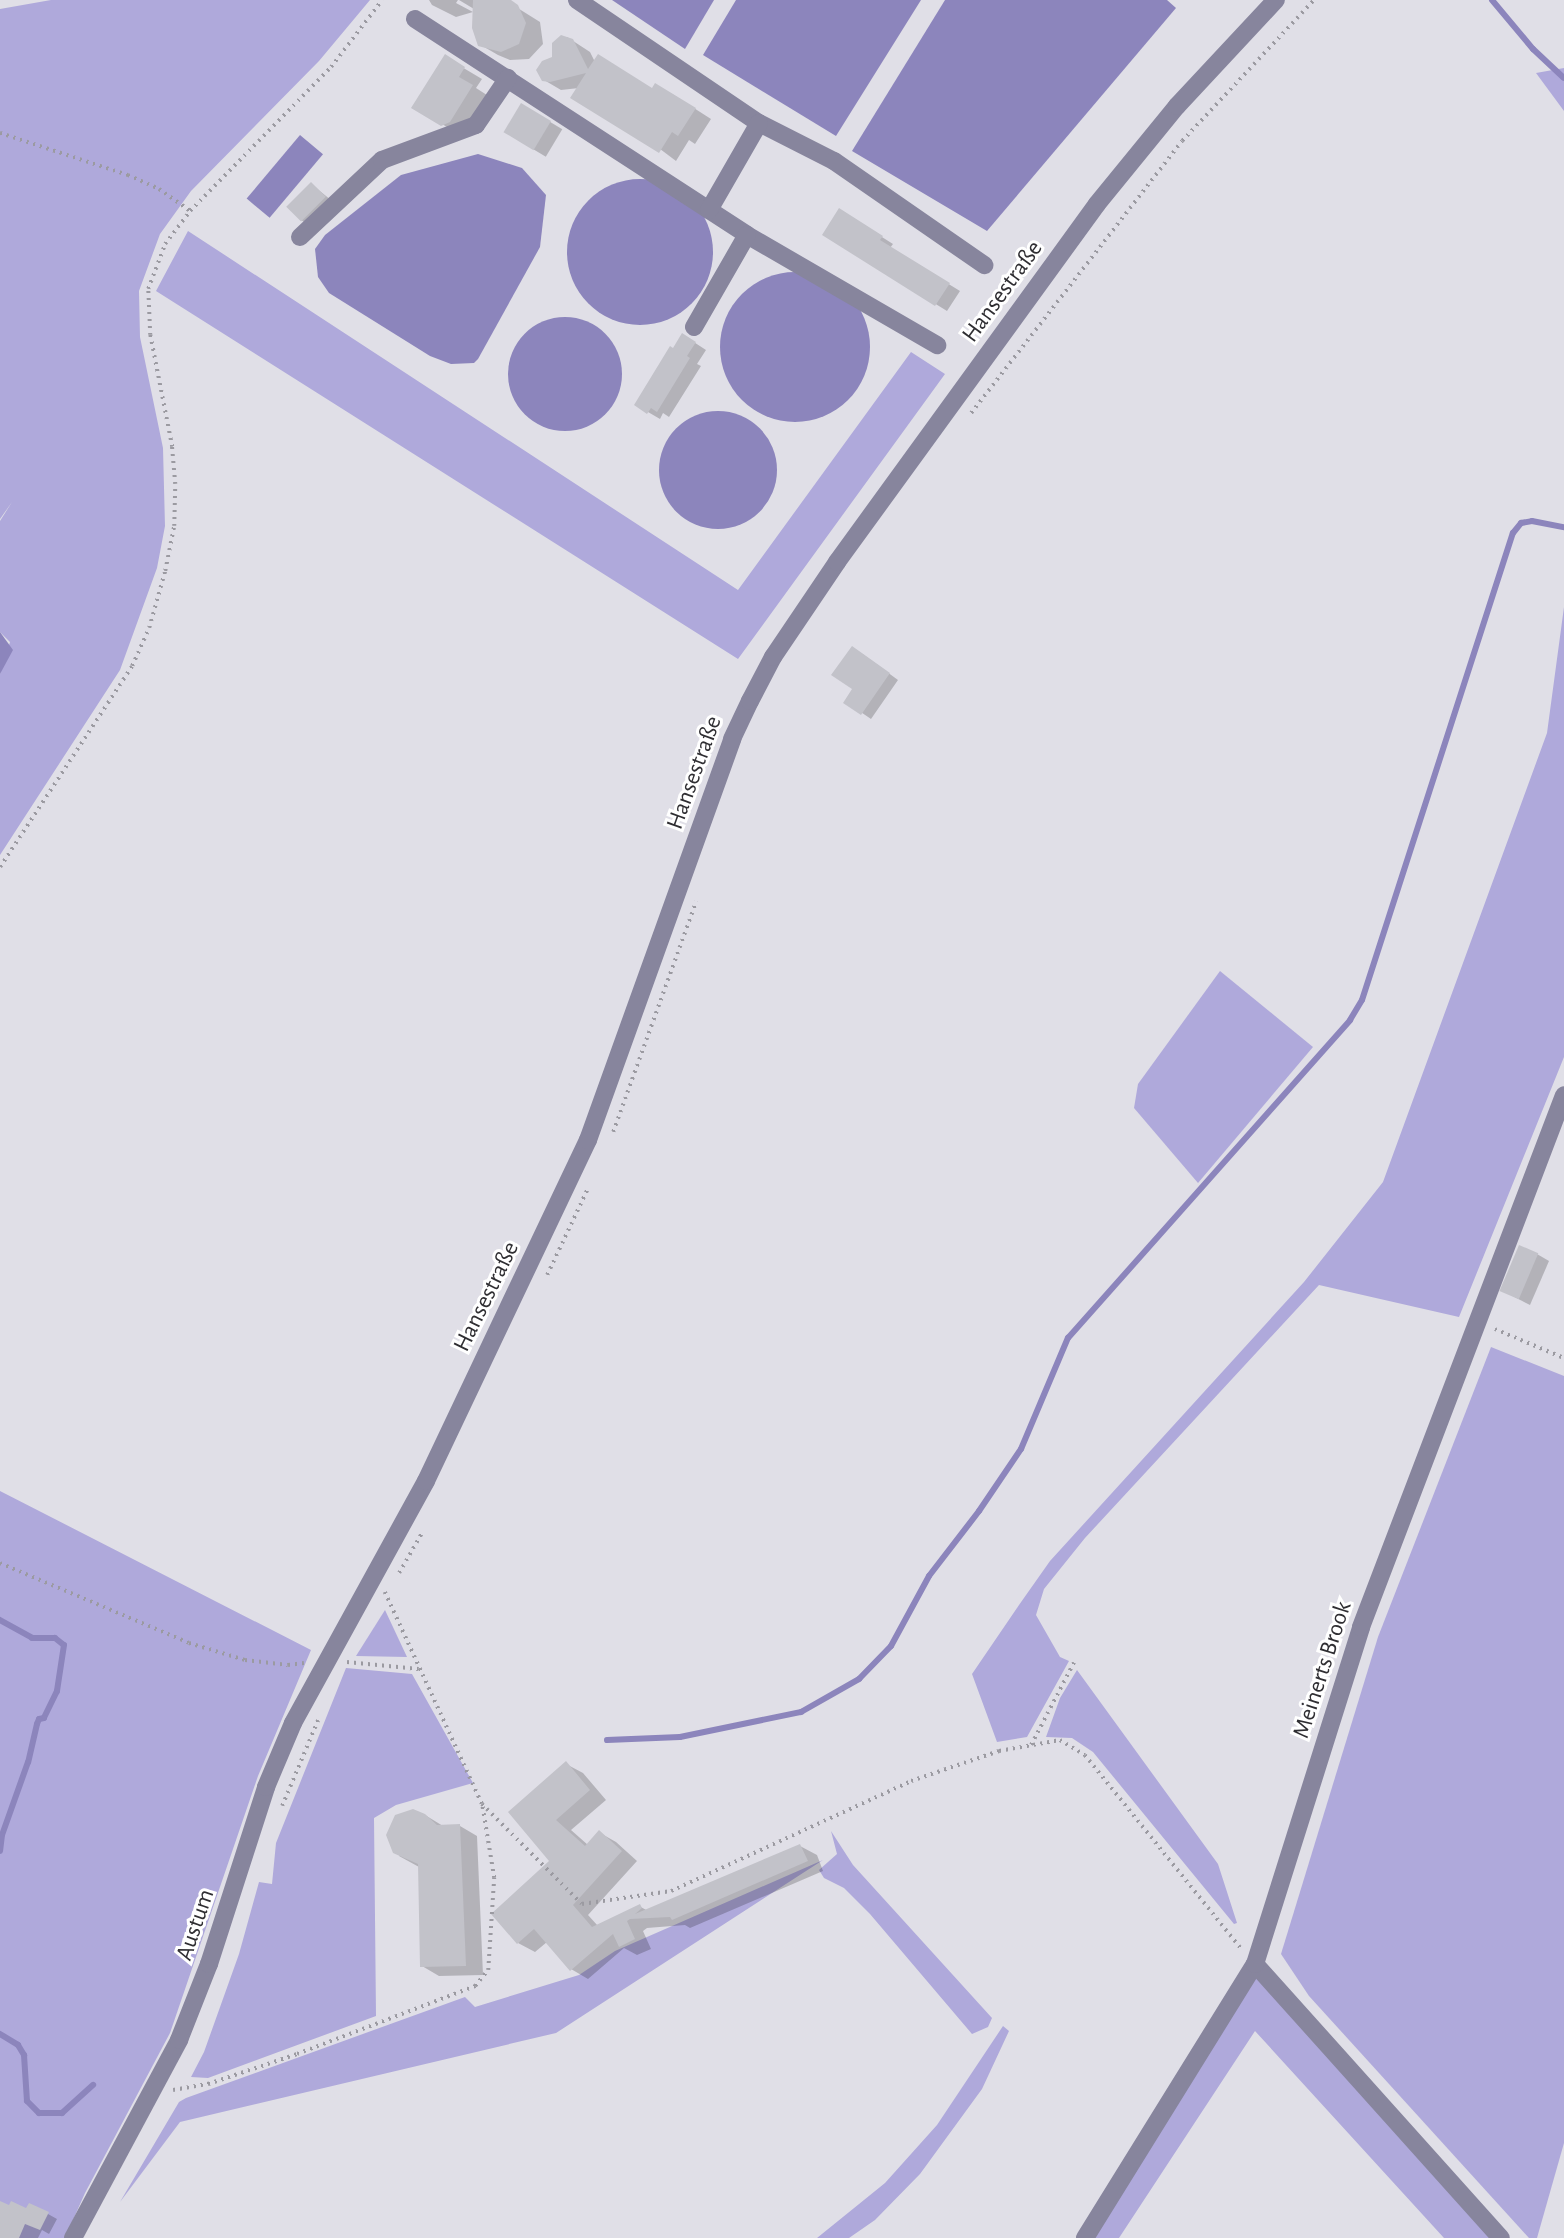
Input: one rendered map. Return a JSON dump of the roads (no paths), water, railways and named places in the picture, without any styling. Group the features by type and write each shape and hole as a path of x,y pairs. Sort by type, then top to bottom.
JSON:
{"street":[{"path":"577,0 759,123 834,161 984,265"},
{"name":"Hansestraße","path":"325,1660 426,1480 577,1164 611,1081 732,739 773,657 845,551 1097,204 1177,106 1276,0"},
{"path":"415,19 747,235 937,345"},
{"path":"300,237 382,160 476,125 508,78"},
{"path":"709,210 759,123"},
{"path":"694,327 747,235"},
{"name":"Meinerts Brook","path":"1085,2238 1255,1965 1361,1627 1564,1095"},
{"name":"Austum","path":"73,2238 157,2085 192,2010 266,1787 293,1723 325,1660"},
{"path":"1255,1965 1501,2238"}],"waterway":[{"path":"1492,0 1533,49 1564,78"},
{"path":"607,1740 680,1737 801,1712 859,1679 891,1646 929,1576 979,1511 1021,1449 1068,1338 1350,1020 1362,1000 1513,533 1521,523 1532,521 1564,527"},
{"path":"0,1620 32,1638 55,1638 64,1645 57,1691 44,1718 39,1719 37,1724 28,1762 2,1835 0,1851"},
{"path":"0,2034 18,2045 24,2055 27,2101 39,2113 62,2113 93,2085"}]}
